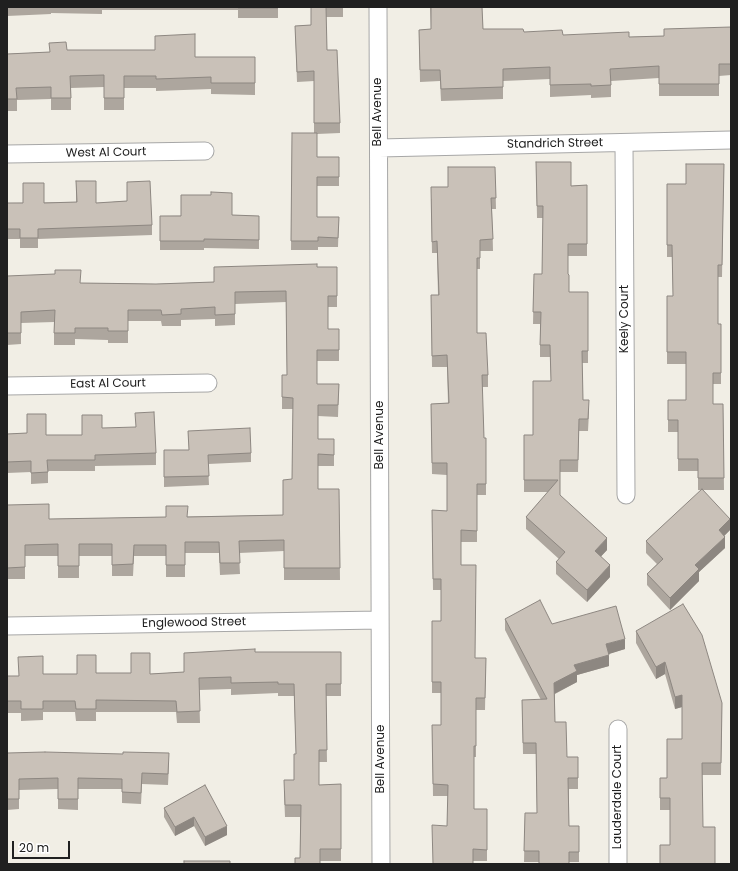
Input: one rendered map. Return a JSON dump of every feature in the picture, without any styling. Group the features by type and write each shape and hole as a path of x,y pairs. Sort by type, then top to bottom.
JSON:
{"street":[{"name":"Bell Avenue","path":"378,7 381,864"},
{"name":"Standrich Street","path":"379,148 731,140"},
{"name":"Keely Court","path":"624,143 626,494"},
{"name":"West Al Court","path":"7,154 205,151"},
{"name":"East Al Court","path":"7,386 208,383"},
{"name":"Englewood Street","path":"7,626 380,620"},
{"name":"Lauderdale Court","path":"618,729 618,864"}],"building":[{"path":"278,7 278,8 238,8"},
{"path":"311,7 326,7 327,50 337,50 340,123 314,123 314,71 297,72 295,26 311,25"},
{"path":"431,7 482,7 483,29 523,29 524,32 562,30 563,35 629,32 629,37 664,36 664,29 731,27 731,64 719,64 719,84 659,84 659,66 610,69 611,85 550,85 550,67 503,69 503,87 441,89 440,70 420,70 419,30 431,29"},
{"path":"195,34 195,57 255,57 255,83 211,83 211,77 156,79 156,76 124,76 124,98 104,98 104,75 70,76 71,98 51,98 51,87 16,88 17,99 7,99 7,54 50,52 49,43 66,42 67,50 155,50 155,36"},
{"path":"292,133 317,133 317,157 339,157 339,177 317,177 317,217 339,217 338,238 318,237 318,241 291,241"},
{"path":"536,162 571,162 571,186 587,185 587,244 568,244 568,274 569,292 588,292 588,351 582,351 583,400 589,400 588,419 579,419 578,460 560,460 560,495 607,538 595,551 610,565 587,590 556,562 565,552 526,517 558,480 524,480 524,435 533,435 533,381 551,381 550,345 540,345 541,312 533,312 534,274 542,274 543,206 537,206"},
{"path":"686,164 724,164 722,265 718,265 718,324 721,324 721,373 713,373 713,404 723,404 724,478 698,478 698,459 678,459 678,420 668,420 668,400 686,400 686,352 667,352 667,296 673,296 672,245 667,245 667,184 686,184"},
{"path":"448,167 495,167 496,198 491,198 493,239 480,240 480,258 477,258 477,333 486,333 488,375 482,375 484,438 486,438 486,484 477,484 477,531 461,530 461,565 476,565 475,658 486,658 485,698 476,698 474,809 487,809 487,850 473,849 473,864 433,864 432,825 447,826 448,785 433,784 432,725 441,725 441,682 432,682 432,621 441,621 441,579 433,579 432,510 447,511 447,463 432,463 431,404 449,403 447,355 432,356 431,295 439,295 437,241 432,242 431,187 448,187"},
{"path":"76,181 96,181 96,203 127,201 127,182 150,181 152,225 38,229 38,238 20,238 20,229 7,229 7,203 23,203 23,183 44,183 44,203 77,202"},
{"path":"211,192 232,193 232,215 259,216 259,240 204,239 204,241 160,241 160,216 181,216 181,195 211,195"},
{"path":"317,264 317,267 337,267 337,296 328,296 328,329 339,329 339,350 317,350 317,384 339,384 338,405 318,405 318,439 334,439 334,455 318,454 318,489 339,489 340,568 284,568 284,540 239,541 240,563 220,563 219,542 185,542 185,565 166,565 166,545 134,545 133,564 112,565 112,544 79,544 79,566 58,566 58,544 25,545 25,567 7,568 7,505 49,504 49,519 166,517 166,506 188,506 187,517 283,515 283,480 292,479 293,398 282,397 282,375 287,375 286,291 235,292 235,314 215,315 215,307 181,309 181,314 162,315 161,310 128,310 128,331 108,331 108,328 75,328 75,333 54,333 55,310 21,312 21,333 7,333 7,276 55,274 55,270 81,270 80,283 156,284 214,282 214,267"},
{"path":"154,412 156,453 95,455 95,460 47,460 48,472 31,473 31,461 7,462 7,434 27,433 27,414 46,414 46,435 82,435 82,415 102,415 102,428 136,427 135,413"},
{"path":"250,428 251,453 208,455 209,476 164,477 164,450 189,450 188,431"},
{"path":"702,489 730,519 719,530 725,537 695,565 699,569 670,598 647,574 663,559 646,541"},
{"path":"540,600 552,624 616,606 625,639 606,644 609,655 574,665 577,671 554,683 555,722 566,722 567,757 578,757 578,778 568,778 569,826 579,826 579,852 569,852 569,864 539,864 539,851 524,851 525,813 537,813 536,743 523,743 522,700 547,699 505,619"},
{"path":"683,604 702,635 722,703 721,763 702,763 703,827 715,827 715,864 660,864 660,845 670,845 670,798 660,798 660,778 667,778 667,739 682,739 682,695 675,697 665,662 656,667 636,631"},
{"path":"255,649 255,652 341,652 341,684 326,684 327,750 319,750 319,785 341,784 341,849 320,849 320,864 295,864 295,858 300,858 301,805 285,805 284,780 294,780 294,754 296,754 294,684 278,684 278,682 231,683 231,677 199,678 200,711 177,712 176,701 96,700 96,709 76,709 75,701 43,701 43,709 21,709 21,701 7,701 7,676 19,676 18,657 43,656 43,674 77,674 77,655 96,655 96,673 131,673 131,653 150,653 150,674 184,672 184,653"},
{"path":"45,752 123,754 123,752 169,753 168,774 142,773 141,793 122,792 122,779 78,778 78,799 58,799 58,778 19,779 19,799 7,799 7,753"},
{"path":"205,785 227,826 205,837 194,817 175,827 164,808"},
{"path":"184,861 230,861 230,864 184,864"}]}
